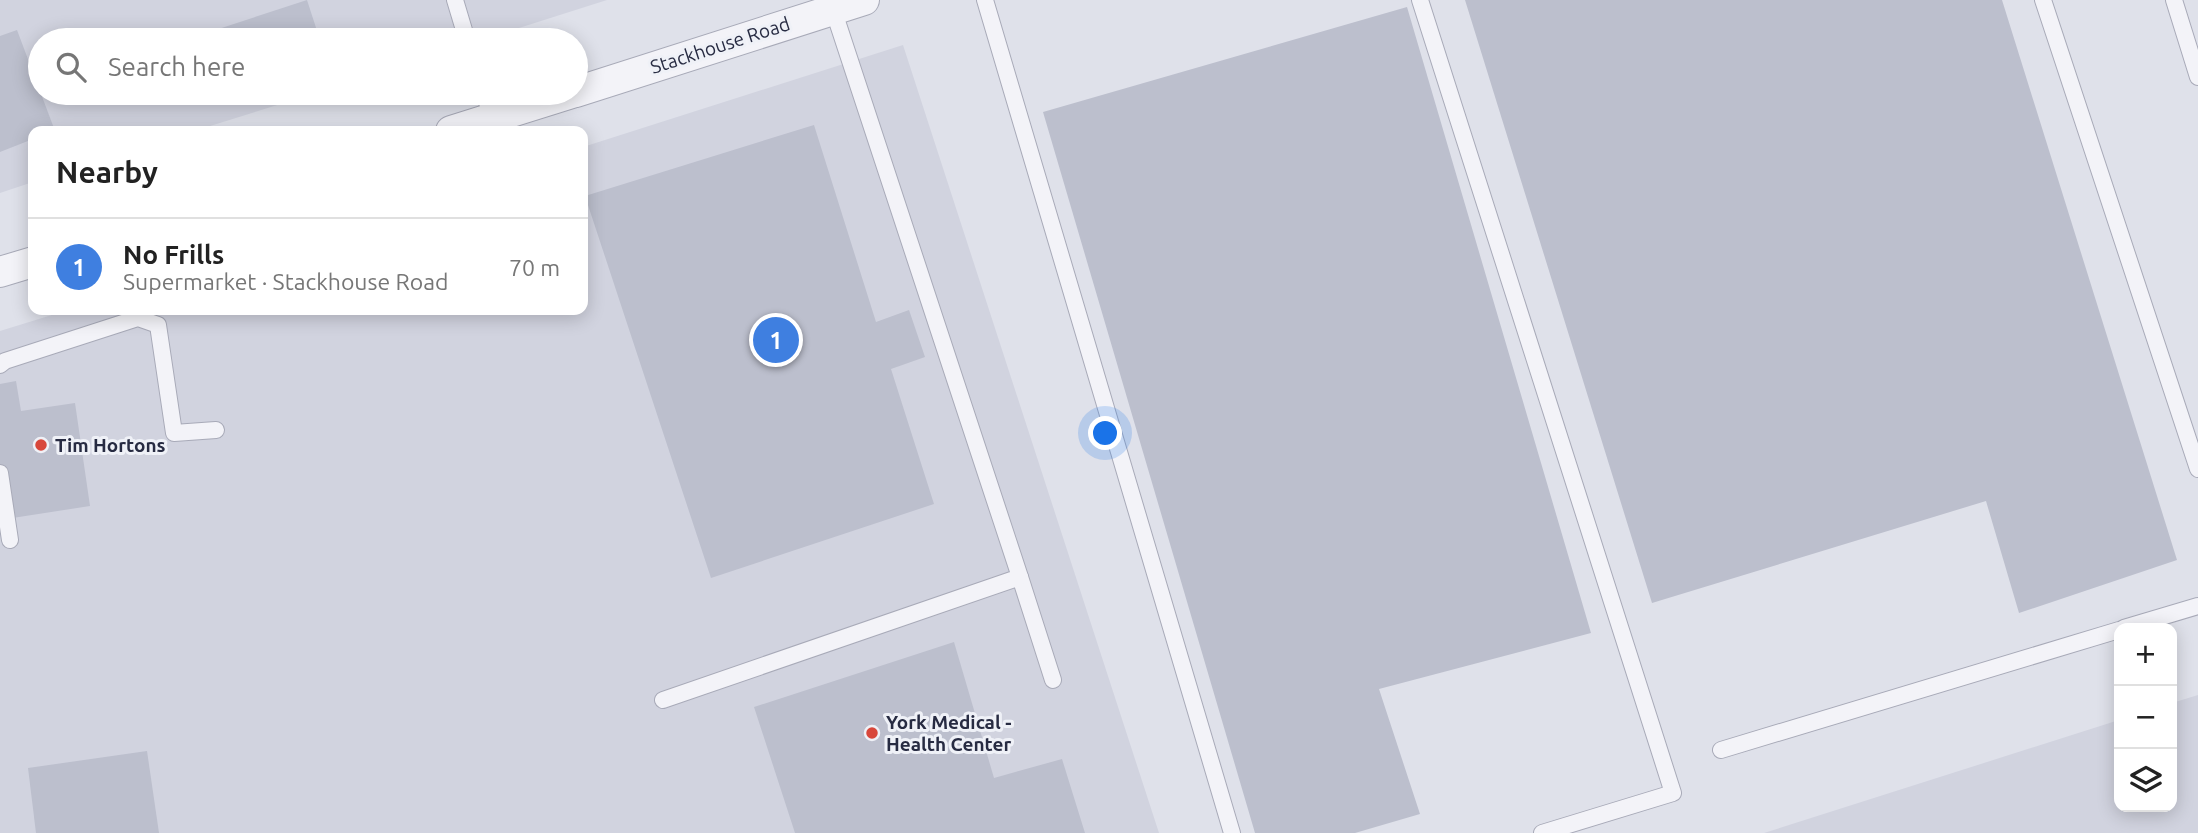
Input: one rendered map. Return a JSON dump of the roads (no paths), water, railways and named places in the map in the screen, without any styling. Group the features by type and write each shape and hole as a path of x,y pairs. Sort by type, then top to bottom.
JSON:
{"street":[{"name":"Stackhouse Road","path":"588,88 864,0"},
{"name":"Stackhouse Road","path":"463,126 488,106"},
{"path":"0,272 28,264"}],"lane":[{"path":"455,0 463,28"},
{"path":"985,0 1232,833"},
{"path":"1420,0 1673,793 1542,833"},
{"path":"2043,0 2198,469"},
{"path":"2174,0 2198,77"},
{"path":"833,9 1053,680"},
{"path":"0,365 5,361 138,318 158,325 174,433 216,430"},
{"path":"0,473 10,540"},
{"path":"663,700 1020,577"},
{"path":"2142,623 2198,606"},
{"path":"1721,750 2114,631"}],"place":[{"name":"No Frills","path":"776,340"},
{"name":"Tim Hortons","path":"41,445"},
{"name":"York Medical - Health Center","path":"872,733"}]}
